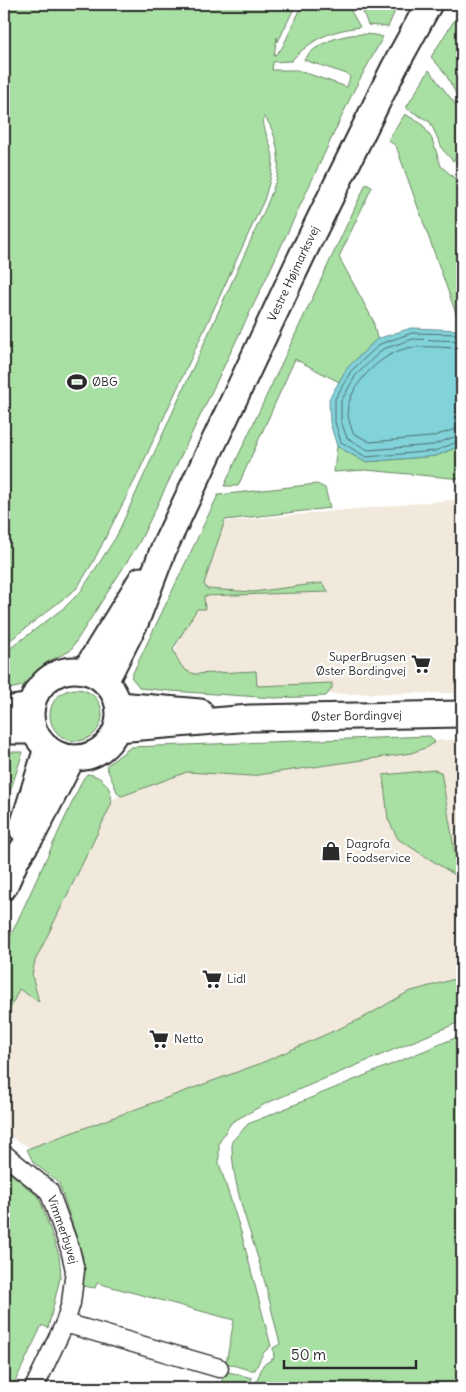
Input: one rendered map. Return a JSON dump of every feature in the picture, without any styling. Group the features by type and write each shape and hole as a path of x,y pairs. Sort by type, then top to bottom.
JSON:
{"street":[{"name":"Vestre Højmarksvej","path":"95,676 136,620 164,548 345,167 429,4"},
{"path":"4,732 40,740 58,755 72,758 87,757 98,752 109,742 117,729 119,705 112,689 95,676 68,671 48,679 35,696 31,718 40,740 17,858"},
{"name":"Øster Bordingvej","path":"119,705 151,706 250,718"},
{"path":"4,710 32,706"},
{"name":"Øster Bordingvej","path":"117,729 250,718 462,714"},
{"path":"4,887 17,858 34,832 72,758"},
{"name":"Vimmerbyvej","path":"5,1155 49,1192 61,1219 75,1270 71,1303 65,1323 34,1388"},
{"path":"65,1323 219,1368"}],"shaded area":[{"path":"462,499 462,693 317,694 180,688 168,671 220,522"},
{"path":"462,739 462,989 328,1055 31,1148 4,1134 4,1018 103,806 178,757"}],"green space":[{"name":"ØBG","path":"4,4 296,4 278,42 277,37 274,56 282,48 303,4 347,4 360,27 322,37 306,47 291,61 273,62 272,70 297,70 347,87 350,77 347,74 304,60 319,46 340,37 362,34 383,37 354,90 139,543 70,651 45,663 23,686 4,690 4,653 65,607 81,591 116,537 266,207 277,177 278,154 272,129 264,117 264,126 273,158 264,200 136,478 92,564 77,588 4,645"},
{"path":"360,4 398,4 388,27 368,25"},
{"path":"462,8 462,105 445,73 431,57"},
{"path":"429,70 456,105 462,117 462,153 453,161 443,150 430,122 406,108"},
{"path":"405,114 422,124 432,139 441,166 462,185 462,330 396,146 388,140"},
{"path":"366,184 372,187 339,257 373,320 377,339 347,368 339,382 295,359 238,486 224,486"},
{"path":"462,445 462,479 366,470 334,472 337,446 365,462 436,456"},
{"path":"317,484 325,488 330,508 225,520 204,584 207,589 253,592 322,583 329,592 204,596 205,609 197,609 173,649 181,665 191,673 256,671 257,686 332,683 332,688 326,696 274,698 140,688 131,677 218,495"},
{"path":"71,689 81,689 91,693 98,700 102,715 98,730 91,737 81,741 71,741 61,737 54,730 50,720 50,710 54,700 61,693"},
{"path":"430,736 435,742 428,747 411,753 251,776 187,772 122,796 118,794 106,766 131,747"},
{"path":"4,752 23,752 4,810"},
{"path":"434,770 441,772 458,871 455,875 398,839 388,819 383,775"},
{"path":"87,774 98,777 106,784 111,794 111,805 35,961 32,975 39,1002 19,989 4,1022 4,950"},
{"path":"462,977 462,1021 267,1103 232,1122 219,1143 219,1163 241,1232 271,1346 263,1353 255,1370 226,1363 234,1320 97,1283 95,1288 83,1286 83,1257 59,1183 33,1162 27,1149 259,1064 363,1018 408,992"},
{"path":"462,1035 462,1388 254,1388 263,1365 274,1358 273,1348 280,1344 263,1275 237,1188 232,1157 232,1141 248,1124"},
{"path":"4,1168 39,1197 59,1255 61,1274 48,1328 42,1325 12,1388 4,1388"},
{"path":"225,1371 252,1378 248,1388 220,1388"},
{"path":"100,1382 125,1388 96,1388"}],"water":[{"path":"411,328 462,330 462,445 436,456 365,462 337,446 330,423 329,399 347,368 377,339"}],"place":[{"name":"ØBG","path":"77,382"},
{"name":"SuperBrugsen Øster Bordingvej","path":"421,664"},
{"name":"Dagrofa Foodservice","path":"331,851"},
{"name":"Lidl","path":"212,979"},
{"name":"Netto","path":"159,1039"}]}
